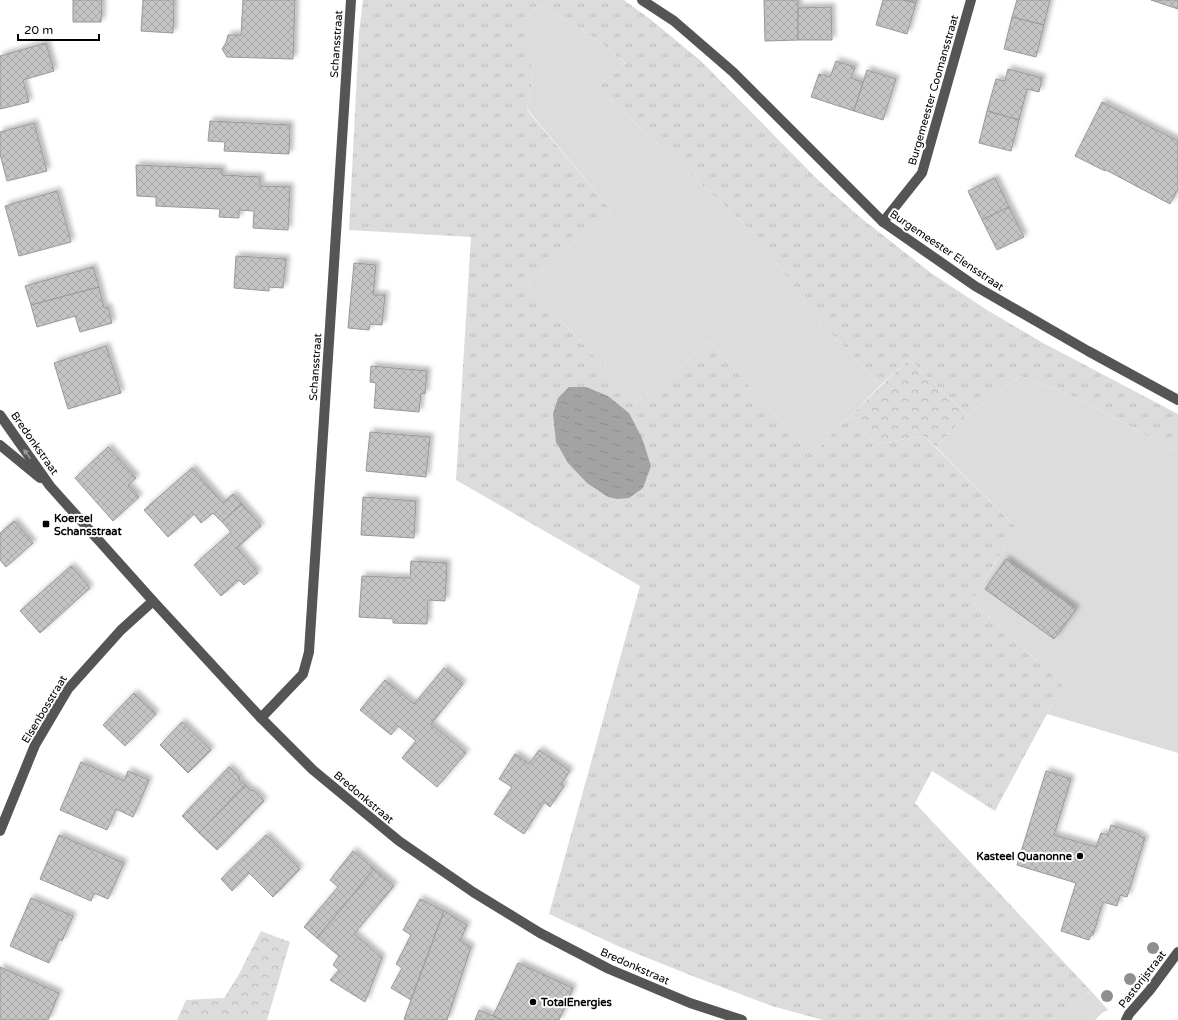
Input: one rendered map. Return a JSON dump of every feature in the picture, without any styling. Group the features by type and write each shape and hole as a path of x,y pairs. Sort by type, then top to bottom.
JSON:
{"street":[{"name":"Schansstraat","path":"261,718 303,674 309,652 351,0"},
{"name":"Burgemeester Elensstraat","path":"642,0 674,21 733,72 883,222 975,286 1088,351 1178,400"},
{"name":"Burgemeester Coomansstraat","path":"883,222 922,173 971,0"},
{"name":"Bredonkstraat","path":"0,414 50,486 261,718 313,770 399,841 474,892 540,933 609,969 690,1003 742,1020"},
{"name":"Bredonkstraat","path":"0,445 50,486"},
{"name":"Elsenbosstraat","path":"0,831 34,746 68,689 121,630 153,601"},
{"name":"Pastorijstraat","path":"1126,1020 1129,1014 1150,990 1178,952"}],"green space":[{"path":"363,0 624,0 650,19 701,61 818,180 861,218 931,273 987,310 1043,343 1178,414 1178,452 1077,398 1020,376 967,415 909,359 880,386 817,318 754,233 597,88 625,63 597,40 574,25 537,5 525,22 529,44 532,80 527,110 611,210 527,283 636,402 710,342 811,455 851,415 875,444 924,436 1016,527 972,602 1063,684 995,811 932,771 915,803 1091,991 1053,1020 823,1020 772,1006 695,977 620,947 549,914 640,586 456,480 471,237 349,230 359,33"},
{"path":"537,5 574,25 597,40 625,63 597,88 754,233 817,318 880,386 811,455 710,342 636,402 527,283 611,210 527,109 532,80 525,22"},
{"path":"909,359 967,415 936,447 924,436 875,444 851,415"},
{"path":"1020,376 1077,398 1178,452 1178,753 1047,714 1063,684 972,602 1016,527 936,447 967,415"},
{"path":"261,931 290,942 267,1020 177,1020 186,1000 224,998 238,976"},
{"path":"1091,991 1108,1010 1102,1013 1095,1020 1053,1020"}],"water":[{"path":"569,387 586,387 608,396 629,413 642,438 651,466 643,488 629,498 617,499 608,497 587,483 568,463 556,442 553,414 558,398"}],"building":[{"path":"73,0 102,0 101,22 73,22"},
{"path":"143,0 174,0 173,33 141,31"},
{"path":"243,0 295,0 293,59 227,57 222,49 226,43 228,35 241,35"},
{"path":"764,0 798,0 798,40 765,41"},
{"path":"883,0 904,0 916,3 907,34 876,25"},
{"path":"904,0 917,0 916,3"},
{"path":"1017,0 1050,0 1044,25 1012,17"},
{"path":"1151,0 1178,0 1178,9"},
{"path":"831,7 832,40 798,40 798,8"},
{"path":"1012,17 1044,25 1036,57 1004,49"},
{"path":"46,43 54,71 23,80 29,102 0,109 0,56"},
{"path":"836,61 855,67 851,78 863,82 854,111 811,97 819,74 830,77"},
{"path":"1008,69 1042,78 1039,92 1027,89 1019,120 987,111 996,79 1005,81"},
{"path":"867,70 896,79 883,120 854,111"},
{"path":"1102,102 1178,141 1178,189 1170,204 1106,170 1105,171 1075,156"},
{"path":"987,111 1019,120 1011,151 979,143"},
{"path":"210,121 290,125 289,154 224,151 225,142 208,141"},
{"path":"34,123 47,171 7,181 0,154 0,132"},
{"path":"136,165 222,169 222,175 260,177 260,186 290,187 288,230 253,228 254,211 239,210 239,218 219,217 220,209 156,206 156,197 137,196"},
{"path":"995,178 1009,207 982,220 968,191"},
{"path":"57,191 71,242 19,256 5,206"},
{"path":"1009,207 1024,237 997,250 982,220"},
{"path":"236,256 286,259 283,288 269,287 269,291 234,288"},
{"path":"354,263 376,265 373,295 385,295 382,325 370,324 369,330 348,328"},
{"path":"93,267 99,287 31,305 25,286"},
{"path":"99,287 104,308 108,307 112,323 80,332 75,316 37,327 31,305"},
{"path":"106,346 121,393 68,409 54,363"},
{"path":"371,366 427,371 425,394 421,393 419,412 374,408 376,383 370,382"},
{"path":"370,432 430,437 426,477 366,471"},
{"path":"108,447 136,478 128,485 139,497 113,521 75,478"},
{"path":"192,468 223,503 233,494 242,504 222,522 213,513 201,523 194,514 168,537 144,510"},
{"path":"363,497 416,501 414,538 361,535"},
{"path":"242,504 261,526 237,548 258,573 244,585 239,580 221,596 194,565 231,532 222,522"},
{"path":"14,521 33,543 6,567 0,560 0,533"},
{"path":"1006,559 1076,609 1054,639 985,589"},
{"path":"411,561 447,563 445,601 428,600 427,624 393,623 393,619 359,617 362,576 410,578"},
{"path":"71,566 90,588 40,633 20,611"},
{"path":"444,668 463,684 431,724 466,753 437,787 402,758 416,741 398,726 391,735 360,710 385,680 414,704"},
{"path":"134,693 156,714 125,746 103,725"},
{"path":"182,722 211,750 188,773 160,745"},
{"path":"539,750 570,771 561,784 564,786 550,807 544,802 524,834 494,814 512,787 499,779 515,754 529,764"},
{"path":"81,762 124,781 128,771 149,780 133,817 116,809 107,830 60,810"},
{"path":"229,767 245,785 199,833 182,816"},
{"name":"Kasteel Quanonne","path":"1046,771 1071,779 1054,835 1096,847 1101,833 1108,835 1111,825 1139,834 1139,836 1145,838 1127,897 1120,895 1117,906 1103,902 1093,935 1091,935 1089,940 1061,931 1076,883 1017,865"},
{"path":"245,785 251,791 253,790 264,801 217,850 199,833"},
{"path":"59,835 124,863 108,899 94,893 91,901 40,879"},
{"path":"266,835 300,869 273,897 249,873 232,891 221,879"},
{"path":"353,851 374,869 317,938 304,927 338,887 330,880"},
{"path":"374,869 394,886 354,934 382,958 365,1002 330,980 339,970 333,965 339,956 317,938"},
{"path":"31,898 73,916 62,941 59,939 49,963 10,946"},
{"path":"420,899 444,911 411,1000 391,988 402,968 396,964 411,935 403,930"},
{"path":"444,911 467,925 460,941 471,947 447,1020 406,1020 404,1019"},
{"name":"TotalEnergies","path":"518,963 573,988 559,1020 502,1020 493,1016"},
{"path":"0,967 59,993 48,1020 0,1020"},
{"path":"479,1010 493,1016 502,1020 475,1020"}],"place":[{"name":"Koersel Schansstraat","path":"46,524"},
{"name":"Kasteel Quanonne","path":"1080,856"},
{"name":"TotalEnergies","path":"533,1002"}]}
